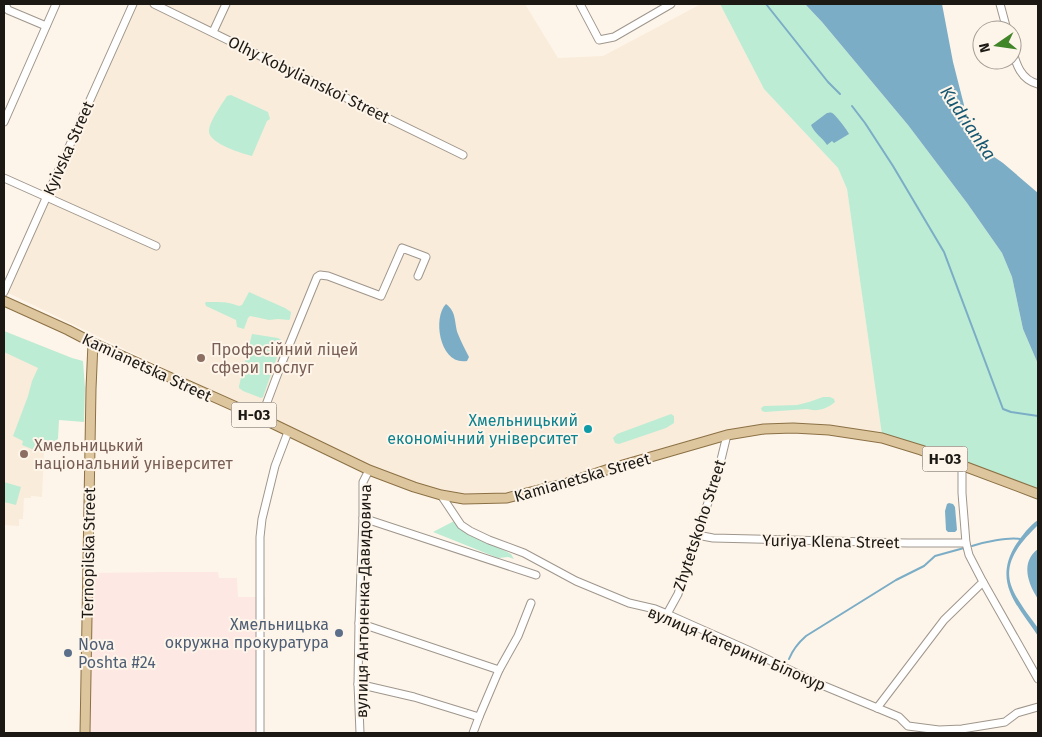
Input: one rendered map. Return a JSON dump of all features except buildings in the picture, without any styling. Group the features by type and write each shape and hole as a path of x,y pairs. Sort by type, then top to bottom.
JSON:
{"main road":[{"name":"Kamianetska Street","path":"4,301 369,470 414,488 441,495 464,499 507,498 567,483 618,466 727,435 783,428 829,430 882,438 921,450 1038,494"},
{"name":"Ternopilska Street","path":"85,733 93,343"}],"street":[{"path":"4,122 6,110 56,4"},
{"name":"Kyivska Street","path":"4,292 133,4"},
{"name":"Olhy Kobylianskoi Street","path":"154,4 463,155"},
{"path":"212,32 226,4"},
{"path":"580,4 599,40 614,37 671,4"},
{"path":"1000,4 1004,20"},
{"path":"6,10 46,26"},
{"path":"1019,70 1025,78 1038,84"},
{"path":"4,178 156,246"},
{"path":"260,418 317,277 320,275 328,276 381,296 402,248 426,257 418,276"},
{"path":"260,733 260,537 262,519 275,466 288,432"},
{"name":"Zhytetskoho Street","path":"667,614 678,594 718,472 727,435"},
{"path":"962,466 962,493 966,543 969,555 1038,679"},
{"name":"вулиця Антоненка-Давидовича","path":"360,733 358,684 363,482 369,470"},
{"name":"вулиця Катерини Білокур","path":"441,495 461,525 474,533 524,553 576,580 628,603 667,614 899,717 909,730 949,730 1005,722 1017,713 1038,707"},
{"path":"363,518 536,575"},
{"name":"Yuriya Klena Street","path":"697,535 713,538 966,543"},
{"path":"877,708 944,620 983,582"},
{"path":"473,733 478,717 499,670 518,636 531,603"},
{"path":"359,623 499,670"},
{"path":"358,684 414,697 478,717"}],"shaded area":[{"path":"137,4 525,4 558,58 603,56 701,4 720,4 764,89 838,168 847,189 882,435 764,426 507,495 464,496 441,492 370,468 4,291"},
{"name":"Хмельницький національний університет","path":"4,331 72,358 46,409 42,497 31,496 31,498 24,498 23,519 19,519 19,526 4,525"},
{"path":"218,572 219,578 237,578 238,597 265,597 264,733 85,733 88,573"}],"green space":[{"path":"720,4 805,4 908,125 1002,253 1012,277 1023,329 1038,364 1038,491 882,435 847,189 838,168 764,89"},
{"path":"231,95 268,112 270,119 267,121 252,156 220,144 210,135 209,131 213,118 227,96"},
{"path":"249,292 285,308 291,312 290,319 269,320 250,316 244,329 237,327 236,320 206,306 205,303 223,302 239,306 242,305"},
{"path":"4,331 83,361 85,388 84,422 59,420 58,439 37,451 22,445 23,441 13,436 38,368 4,352"},
{"path":"252,334 281,340 281,346 263,397 261,398 239,388"},
{"path":"823,397 830,397 835,402 818,410 765,412 761,408 764,406 797,405"},
{"path":"671,414 674,416 674,423 666,428 619,444 615,443 613,438 617,434"},
{"path":"4,482 21,487 16,505 4,502"},
{"path":"456,520 490,543 511,554 514,559 508,557 498,558 433,532"}],"water":[{"path":"805,4 942,4 953,62 964,105 962,119 967,131 984,150 1003,163 1038,193 1038,364 1023,329 1012,277 1002,253 908,125"},
{"path":"827,113 834,114 849,134 827,145 811,125"},
{"path":"446,304 454,314 458,334 469,357 467,361 458,361 450,356 441,340 440,320"},
{"path":"949,503 955,507 957,530 955,532 948,532 946,530 945,511"},
{"path":"1038,520 1038,525 1016,552 1012,560 1009,576 1016,596 1038,628 1038,636 1011,594 1007,583 1006,571 1015,546 1028,528"},
{"path":"1038,549 1038,599 1031,587 1027,567 1032,554"}],"waterway":[{"path":"766,4 828,82 840,94"},
{"path":"852,106 893,166 944,252 1003,409 1038,416"},
{"path":"972,546 996,540 1020,539"},
{"path":"789,659 796,646 806,636 896,580 924,566 935,556 964,548"}],"place":[{"name":"Професійний ліцей сфери послуг","path":"201,358"},
{"name":"Хмельницький економічний університет","path":"588,429"},
{"name":"Хмельницький національний університет","path":"24,454"},
{"name":"Хмельницька окружна прокуратура","path":"339,633"},
{"name":"Nova Poshta #24","path":"68,653"}],"water label":[{"name":"Kudrianka","path":"968,123"}]}
